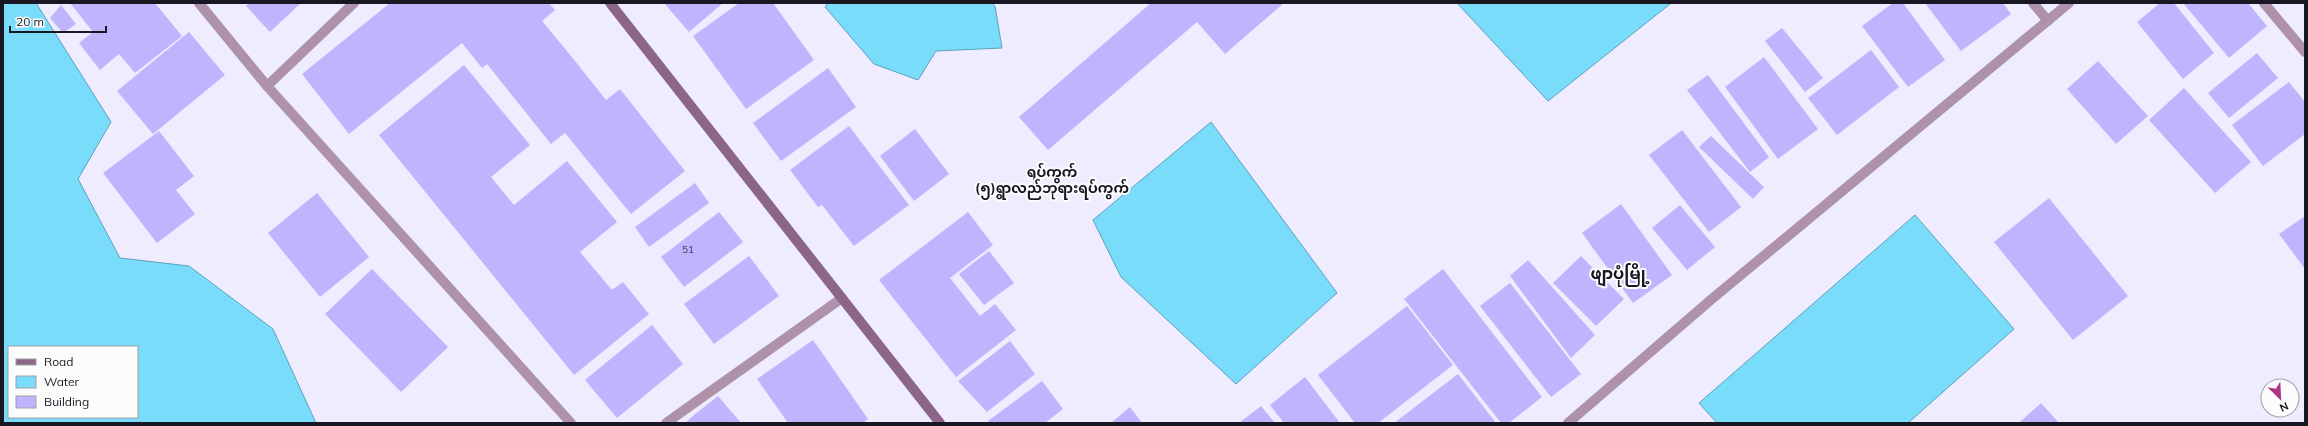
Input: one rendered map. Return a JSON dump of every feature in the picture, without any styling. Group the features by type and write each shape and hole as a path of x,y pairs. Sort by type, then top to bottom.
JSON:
{"main road":[{"path":"610,3 940,423"}],"street":[{"path":"200,3 267,86 571,423"},
{"path":"267,86 354,3"},
{"path":"2033,3 2048,21"},
{"path":"1568,423 1713,298 2069,3"},
{"path":"2264,3 2305,52"},
{"path":"666,423 842,298"}],"water":[{"path":"3,3 36,3 111,122 78,179 120,258 189,266 273,329 316,423 3,423"},
{"path":"828,3 992,3 995,6 1002,48 936,51 918,80 874,64 825,7"},
{"path":"1457,3 1670,3 1670,4 1548,101"},
{"path":"1211,122 1337,293 1236,384 1121,277 1093,220"},
{"path":"1915,215 2014,329 1908,423 1717,423 1699,403"}],"building":[{"path":"70,3 155,3 182,36 135,73 119,54 100,70 79,43 93,32"},
{"path":"249,3 301,3 270,32 246,6"},
{"path":"390,3 549,3 555,10 542,21 606,100 620,89 685,171 631,214 565,133 551,144 487,64 482,68 462,43 349,134 302,74"},
{"path":"664,3 723,3 689,32"},
{"path":"739,3 773,3 814,60 746,109 693,36"},
{"path":"1151,3 1284,3 1225,54 1197,22 1048,150 1019,117"},
{"path":"1893,3 1903,3 1945,60 1908,87 1862,26"},
{"path":"1925,3 2003,3 2011,14 1961,51"},
{"path":"2160,3 2174,3 2214,53 2183,79 2137,22"},
{"path":"2183,3 2248,3 2267,26 2229,58"},
{"path":"61,5 76,24 63,33 50,18"},
{"path":"1782,28 1823,78 1805,92 1765,41"},
{"path":"189,32 225,75 153,134 117,91"},
{"path":"1871,50 1899,87 1837,135 1808,98"},
{"path":"2257,53 2278,78 2229,118 2208,93"},
{"path":"1764,57 1818,129 1778,159 1725,87"},
{"path":"2098,61 2148,116 2116,144 2067,89"},
{"path":"464,65 530,145 491,177 514,205 567,161 617,222 580,252 612,290 623,282 649,314 574,375 379,135"},
{"path":"828,68 856,107 781,161 753,123"},
{"path":"1708,75 1769,157 1750,172 1687,90"},
{"path":"2289,82 2305,102 2305,134 2263,166 2232,125"},
{"path":"2184,88 2251,162 2215,193 2149,120"},
{"path":"849,126 909,205 854,246 822,205 818,207 790,170"},
{"path":"915,129 949,174 914,201 880,156"},
{"path":"1682,130 1741,207 1709,232 1649,155"},
{"path":"159,131 194,176 176,190 195,214 157,243 103,173"},
{"path":"1711,136 1764,187 1753,199 1699,147"},
{"path":"695,183 709,203 649,247 635,227"},
{"path":"317,193 369,257 320,297 268,233"},
{"path":"2049,198 2128,296 2073,340 1994,242"},
{"path":"1621,204 1672,275 1633,303 1582,233"},
{"path":"1680,205 1715,247 1687,270 1652,228"},
{"path":"719,212 743,242 684,287 661,257"},
{"path":"968,212 993,245 950,278 980,316 995,304 1016,330 956,377 879,280"},
{"path":"2305,216 2305,269 2279,234"},
{"path":"989,251 1014,283 984,305 959,274"},
{"path":"749,256 779,296 714,344 684,304"},
{"path":"1581,256 1624,299 1596,326 1553,283"},
{"path":"1528,260 1595,335 1571,358 1510,276"},
{"path":"372,269 448,347 401,392 325,314"},
{"path":"1443,269 1542,397 1509,423 1501,423 1404,299"},
{"path":"1510,283 1581,374 1551,397 1480,306"},
{"path":"1407,306 1453,365 1378,423 1355,423 1318,375"},
{"path":"652,325 683,364 617,418 585,380"},
{"path":"813,340 868,419 863,423 788,423 757,379"},
{"path":"1010,341 1035,374 987,412 958,381"},
{"path":"1458,374 1496,423 1394,423"},
{"path":"1305,377 1340,423 1284,423 1270,405"},
{"path":"1042,381 1063,409 1045,423 990,423 988,421"},
{"path":"718,396 741,423 685,423 694,415"},
{"path":"2041,403 2059,423 2019,423"},
{"path":"1261,406 1275,423 1239,423"},
{"path":"1130,407 1142,423 1111,423"}],"district":[{"name":"ရပ်ကွက် (၅)ရွာလည်ဘုရားရပ်ကွက်","path":"1052,180"},
{"name":"ဖျာပုံမြို့","path":"1620,273"}]}
